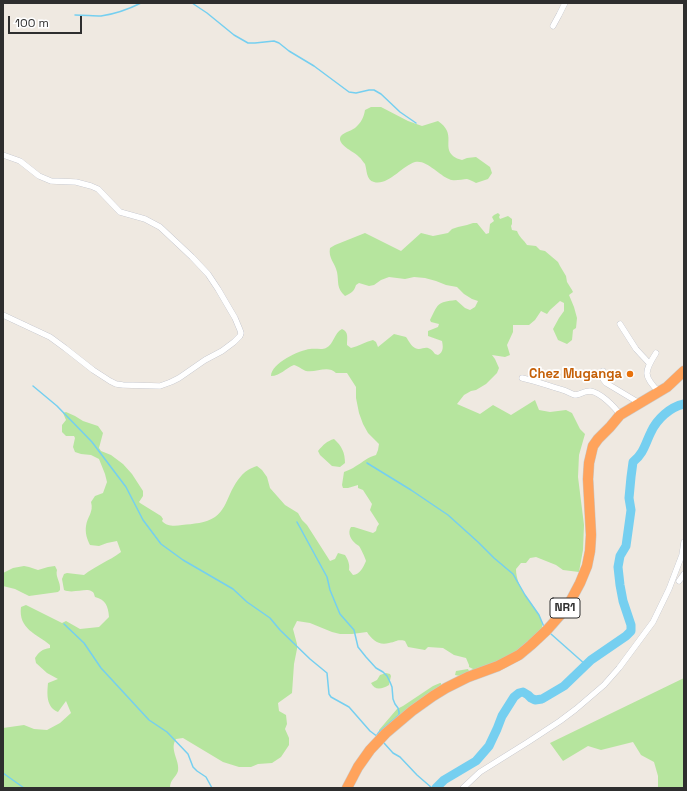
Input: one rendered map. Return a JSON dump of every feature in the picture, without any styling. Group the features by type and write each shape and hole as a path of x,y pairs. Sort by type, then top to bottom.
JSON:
{"highway":[{"name":"NR1","path":"348,788 358,767 370,750 386,733 412,711 446,688 468,677 498,666 518,655 547,630 562,613 580,584 587,566 590,551 591,535 588,463 593,446 620,415 659,393 684,371"}],"street":[{"path":"553,26 565,3"},
{"path":"3,155 20,162 39,176 51,181 76,182 98,189 120,212 145,219 160,227 208,274 235,318 241,333 234,342 222,351 171,382 160,386 122,385 116,384 105,378 50,337 3,315"},
{"path":"620,324 636,349 649,363"},
{"path":"656,353 649,363 647,377 659,393"},
{"path":"603,370 603,379 606,383 641,404"},
{"path":"522,378 535,381 540,384 546,384 576,395 589,391 596,393 608,401 620,415"},
{"path":"463,788 480,772 565,717 604,685 614,674 653,622 682,555 684,542"},
{"path":"679,581 684,574"}],"green space":[{"path":"371,107 381,107 408,121 422,126 438,121 447,131 449,148 453,156 462,160 476,157 490,167 492,173 488,179 476,183 467,179 451,180 424,163 415,162 384,181 371,181 368,177 365,164 357,155 342,144 340,138 346,132 357,126 362,120 365,110"},
{"path":"498,213 500,215 500,219 508,216 512,219 512,230 517,231 527,245 536,246 540,250 545,251 558,262 573,292 569,295 577,318 576,328 573,330 572,340 567,344 558,340 553,329 564,311 564,303 560,301 547,314 541,311 535,320 529,325 513,325 513,332 507,345 510,355 505,357 492,355 499,368 497,373 486,384 464,395 457,404 480,414 493,405 511,415 535,400 539,410 550,412 566,410 572,413 580,429 585,434 579,455 578,477 584,525 583,550 579,572 563,570 556,565 536,557 530,558 526,563 521,563 516,569 520,586 537,611 541,620 542,629 521,648 510,655 460,676 455,675 456,671 468,669 469,671 473,669 469,667 466,658 454,655 443,648 428,647 425,650 408,647 405,641 402,640 382,644 371,638 367,632 340,634 310,623 297,621 293,629 297,649 294,664 292,693 278,703 279,711 286,715 287,724 285,729 289,738 289,745 281,757 272,763 258,764 251,767 239,767 223,762 183,738 176,739 174,743 178,771 171,783 170,788 3,788 3,728 24,725 34,729 47,730 60,723 71,713 66,701 58,712 49,704 48,683 58,679 47,673 36,663 35,658 41,651 50,648 50,645 25,626 22,621 21,607 26,605 62,623 66,621 80,629 99,627 109,617 106,604 102,600 95,597 89,590 64,590 62,579 64,574 67,573 84,575 121,552 117,541 99,546 90,545 86,534 86,529 92,509 91,502 95,496 103,493 107,482 99,459 91,455 75,452 73,447 74,436 66,436 62,432 62,425 66,420 63,413 66,412 83,421 98,426 103,433 99,448 101,451 111,455 123,464 132,474 143,491 143,496 139,502 161,516 164,523 174,526 195,524 208,521 215,517 224,507 233,487 240,477 251,468 257,466 267,477 270,488 285,505 298,513 330,561 335,559 338,553 345,555 349,570 353,575 358,573 366,561 359,546 351,538 350,529 351,527 354,527 373,533 376,531 379,524 370,510 372,504 363,490 358,488 358,485 343,488 344,472 376,455 379,444 368,433 363,424 356,398 356,387 347,373 336,373 326,369 306,371 294,365 274,376 271,376 272,371 281,362 300,352 310,349 326,348 331,344 337,333 342,329 347,334 347,345 351,348 373,340 376,342 378,347 394,334 406,337 415,348 427,348 432,350 435,354 440,354 443,349 442,341 428,336 428,331 438,327 439,324 431,322 430,320 437,307 442,303 456,300 465,308 470,310 475,307 478,301 464,294 457,287 425,278 414,277 405,279 389,277 369,286 359,283 352,292 345,296 339,288 337,272 330,255 330,248 365,233 401,251 421,233 433,236 448,233 452,229 473,223 477,223 486,234 489,233 490,224 494,221 492,217"},
{"path":"334,439 341,447 344,456 345,463 340,467 332,466 320,455 318,451 329,441"},
{"path":"24,566 38,570 55,566 60,584 60,590 58,592 29,596 15,589 3,586 3,573 13,568"},
{"path":"386,673 390,674 391,676 389,685 384,688 377,688 373,686 371,683 377,680 380,675"},
{"path":"684,678 684,788 658,788 658,776 654,762 641,755 633,742 601,750 588,746 563,761 550,743"},
{"path":"440,683 441,685 439,687 379,733 379,730 397,709"}],"waterway":[{"path":"75,15 101,16 122,11 141,3"},
{"path":"192,3 234,35 248,43 274,41 279,43 314,66 349,92 356,93 374,90 381,94 400,112 416,123"},
{"path":"33,386 57,406 92,442 126,487 143,520 161,544 183,560 233,589 247,602 270,618 280,630 310,659 327,673 329,694 331,697 349,707 370,731 378,737"},
{"path":"436,788 444,780 476,761 489,746 502,716 514,697 523,692 535,700 542,699 564,686 591,660 631,631 631,625 623,601 618,567 620,556 626,546 631,510 629,498 633,462 642,452 660,418 674,408 684,404"},
{"path":"367,463 448,515 513,574 539,615 544,627"},
{"path":"297,522 327,577 330,590 340,614 354,630 358,647 376,668 387,676 392,687 393,699 398,708 399,715 377,735"},
{"path":"64,624 84,643 101,668 149,720 167,732 188,754 193,767 206,777 212,788"},
{"path":"551,634 586,665"},
{"path":"384,743 432,788"},
{"path":"3,773 24,788"}],"place":[{"name":"Chez Muganga","path":"630,374"}]}
